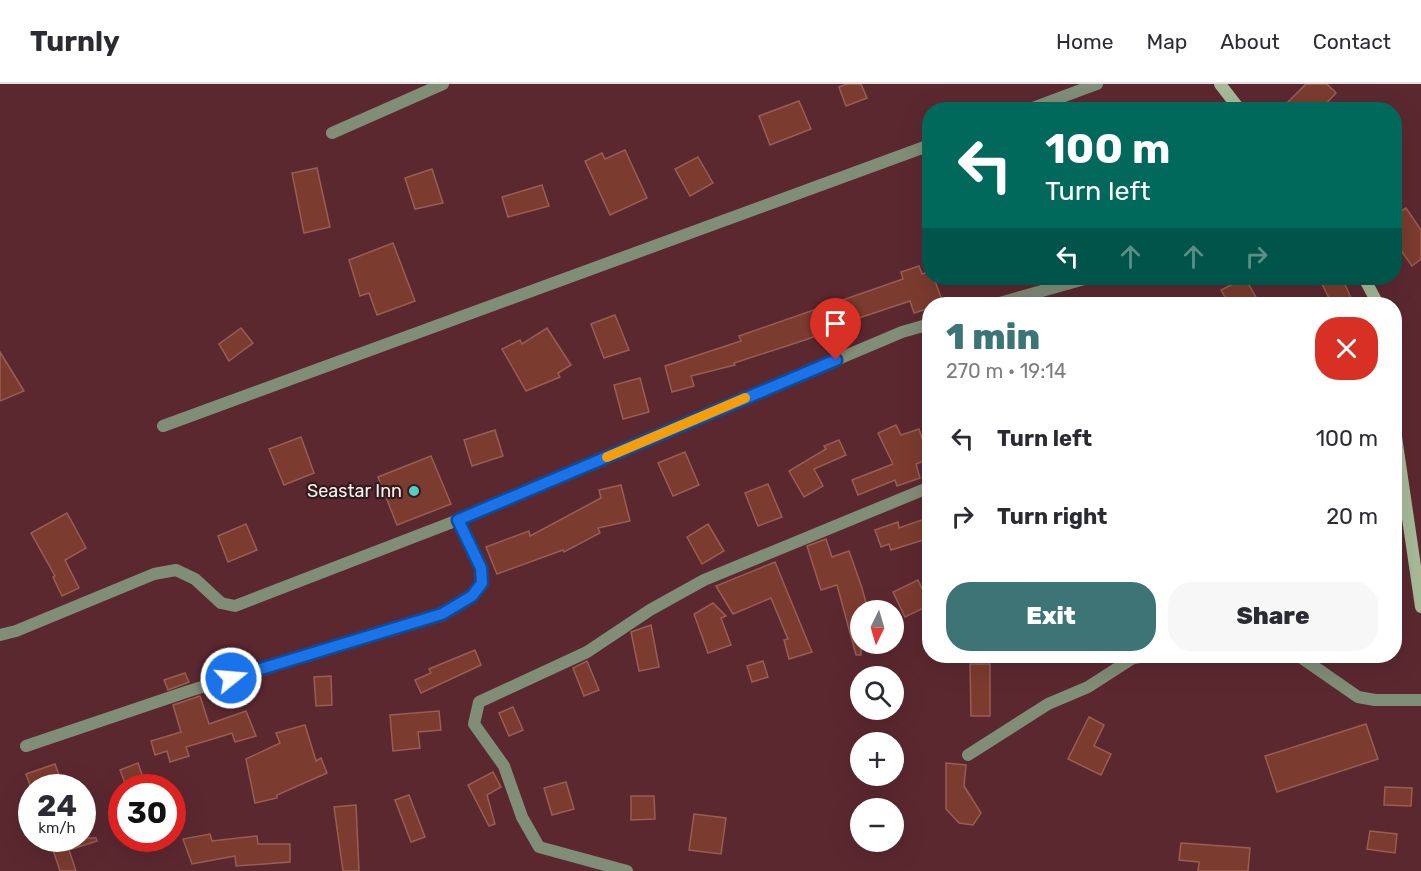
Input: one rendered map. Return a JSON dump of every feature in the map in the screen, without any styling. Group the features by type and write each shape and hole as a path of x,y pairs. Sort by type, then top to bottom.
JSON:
{"main road":[{"path":"1220,84 1234,102"},
{"path":"1402,478 1421,607"}],"street":[{"path":"332,133 443,84"},
{"path":"1049,102 1097,84"},
{"path":"163,426 922,148"},
{"path":"1021,297 1063,285"},
{"path":"0,634 16,631 154,574 176,570 195,579 220,603 235,606 458,520 902,332 922,326"},
{"path":"627,871 539,847 522,817 504,766 474,724 479,702 587,652 650,610 704,580 922,490"},
{"path":"26,746 189,691 442,614 472,596 482,583 481,568 458,520"},
{"path":"968,755 1048,704 1088,687 1125,663"},
{"path":"1309,663 1358,697 1375,700 1421,700"}],"building":[{"path":"847,84 861,84 867,98 846,106 839,87"},
{"path":"1306,84 1327,84 1336,93 1328,102 1288,102"},
{"path":"799,101 811,129 770,145 759,116"},
{"path":"625,150 647,198 610,215 585,161 602,153 605,159"},
{"path":"698,157 713,183 690,196 675,169"},
{"path":"317,168 330,227 304,233 292,173"},
{"path":"432,169 443,203 415,209 405,178"},
{"path":"542,185 549,206 508,217 502,197"},
{"path":"1406,208 1421,230 1421,259 1412,266 1402,252 1402,211"},
{"path":"393,243 415,301 377,315 369,293 360,296 349,260"},
{"path":"919,266 922,285 937,285 941,297 922,297 922,310 914,313 910,301 808,339 734,363 735,365 691,376 694,386 672,392 665,366 741,341 739,336 903,279 901,272"},
{"path":"1231,285 1249,285 1256,297 1225,297 1221,290"},
{"path":"1322,285 1345,285 1351,297 1328,297"},
{"path":"615,315 629,350 604,358 591,324"},
{"path":"241,328 253,343 229,361 219,344"},
{"path":"547,328 571,365 558,373 560,377 526,391 502,349 520,340 522,344"},
{"path":"0,352 24,391 0,401"},
{"path":"640,378 649,412 623,419 614,385"},
{"path":"896,425 901,435 919,429 922,438 922,462 916,464 920,478 897,486 895,480 858,495 852,480 893,464 878,433"},
{"path":"495,430 503,456 472,466 464,440"},
{"path":"301,437 314,473 284,485 269,449"},
{"path":"839,440 846,455 814,469 823,486 804,497 789,471 826,449 824,446"},
{"path":"685,452 699,485 673,496 658,463"},
{"name":"Seastar Inn","path":"431,456 451,504 397,525 378,477"},
{"path":"768,484 782,517 758,526 745,493"},
{"path":"621,485 630,521 598,528 600,533 564,552 563,550 497,574 486,547 529,531 530,536 601,498 599,490"},
{"path":"67,513 86,548 65,560 79,588 62,596 53,577 55,576 31,533"},
{"path":"922,520 922,540 891,550 889,544 881,547 875,530 898,522 899,528"},
{"path":"246,524 257,550 228,562 218,536"},
{"path":"708,524 724,551 702,564 687,537"},
{"path":"826,539 832,557 849,551 865,600 850,600 850,633 837,585 821,590 807,546"},
{"path":"775,562 812,652 789,659 784,640 788,639 771,598 733,614 716,586"},
{"path":"918,580 922,588 922,609 905,617 904,600 897,600 893,592"},
{"path":"713,603 726,616 721,618 731,645 708,653 694,614"},
{"path":"651,625 659,667 639,671 631,632"},
{"path":"475,650 481,665 421,693 415,680 431,673 429,669"},
{"path":"587,661 599,690 584,696 573,668"},
{"path":"763,661 768,677 752,682 747,666"},
{"path":"970,664 990,664 990,716 971,716"},
{"path":"185,673 189,682 168,690 164,680"},
{"path":"331,676 332,705 316,706 314,677"},
{"path":"200,696 209,724 246,711 256,736 235,742 232,733 186,747 189,756 170,762 167,751 155,755 151,741 181,732 173,705"},
{"path":"513,707 523,730 509,736 499,713"},
{"path":"439,711 441,730 418,732 420,748 393,751 390,715"},
{"path":"1089,717 1104,725 1094,746 1111,754 1101,775 1068,759"},
{"path":"1366,724 1378,759 1277,792 1265,756"},
{"path":"305,725 316,761 321,758 327,773 277,795 277,798 255,803 246,759 280,743 276,733"},
{"path":"138,763 142,774 122,774 120,770"},
{"path":"946,763 966,765 964,786 981,813 973,825 959,823 946,809"},
{"path":"55,764 59,774 26,774"},
{"path":"493,772 501,787 487,795 495,824 489,826 468,785"},
{"path":"566,782 574,809 552,815 544,788"},
{"path":"1385,787 1412,788 1411,806 1384,805"},
{"path":"409,795 425,837 411,842 395,800"},
{"path":"631,796 654,796 655,819 631,820"},
{"path":"356,805 359,871 343,871 334,807"},
{"path":"694,814 726,818 721,854 689,850"},
{"path":"1370,831 1397,834 1395,853 1367,849"},
{"path":"210,834 212,841 257,836 258,844 290,844 290,862 236,866 235,856 192,864 186,847 186,838"},
{"path":"1181,843 1250,848 1248,871 1198,871 1199,862 1179,860"},
{"path":"54,852 70,852 76,871 60,871"}],"slow traffic":[{"path":"607,457 745,398"}],"place":[{"name":"Seastar Inn","path":"414,491"}],"route":[{"path":"231,678 442,614 472,596 482,583 481,568 470,551 458,520 836,360"}]}
